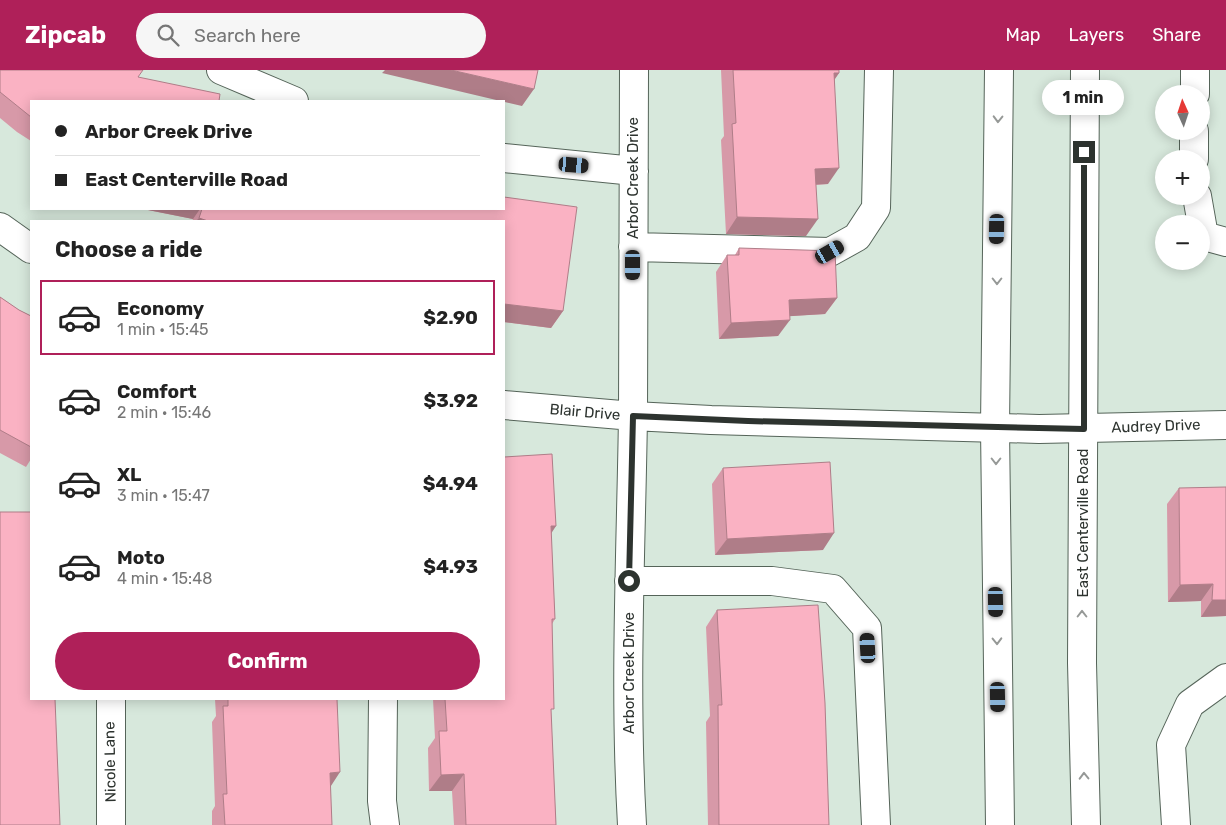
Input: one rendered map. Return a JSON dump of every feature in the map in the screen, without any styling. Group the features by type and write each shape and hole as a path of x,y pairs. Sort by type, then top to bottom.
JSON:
{"street":[{"path":"221,70 292,100"},
{"name":"Arbor Creek Drive","path":"632,825 629,770 629,581 633,416 634,70"},
{"path":"633,247 830,252 857,237 876,208 879,70"},
{"path":"999,70 995,428 1000,825"},
{"name":"East Centerville Road","path":"1085,70 1082,663 1086,825"},
{"path":"1195,70 1195,85"},
{"path":"505,158 634,171"},
{"path":"1199,205 1204,236 1226,242"},
{"path":"0,227 30,248"},
{"name":"Blair Drive","path":"505,404 633,416 995,428"},
{"name":"Audrey Drive","path":"995,428 1084,429 1226,425"},
{"path":"629,581 772,581 833,589 867,628 876,825"},
{"path":"1176,825 1171,745 1190,704 1226,678"},
{"name":"Nicole Lane","path":"111,700 111,825"},
{"path":"382,700 382,801 385,825"}],"building":[{"path":"0,70 143,70 138,77 220,94 219,100 30,100 30,116 0,92"},
{"path":"451,70 538,70 534,89"},
{"path":"733,70 839,70 839,73 834,73 839,168 815,169 818,219 737,217 732,124 736,123"},
{"path":"505,197 577,207 563,311 505,304 505,220 205,220 199,218 202,210 505,210"},
{"path":"739,248 835,251 837,298 789,300 790,320 731,323 727,255 739,255"},
{"path":"0,297 30,316 30,446 0,430"},
{"path":"552,454 556,526 551,526 555,619 552,619 554,709 551,709 556,825 466,825 464,774 441,775 439,731 447,731 445,700 505,700 505,457"},
{"path":"830,462 834,533 727,539 723,468"},
{"path":"1226,487 1226,600 1212,600 1213,584 1180,585 1179,488"},
{"path":"0,512 30,512 30,700 55,700 60,825 0,825"},
{"path":"818,605 825,703 829,825 719,825 718,705 722,705 717,610"},
{"path":"228,700 337,700 340,772 330,773 332,825 225,825 223,794 227,794 223,706 228,706"}],"route":[{"path":"629,581 628,556 633,416 711,420 1084,429 1084,152"}]}
